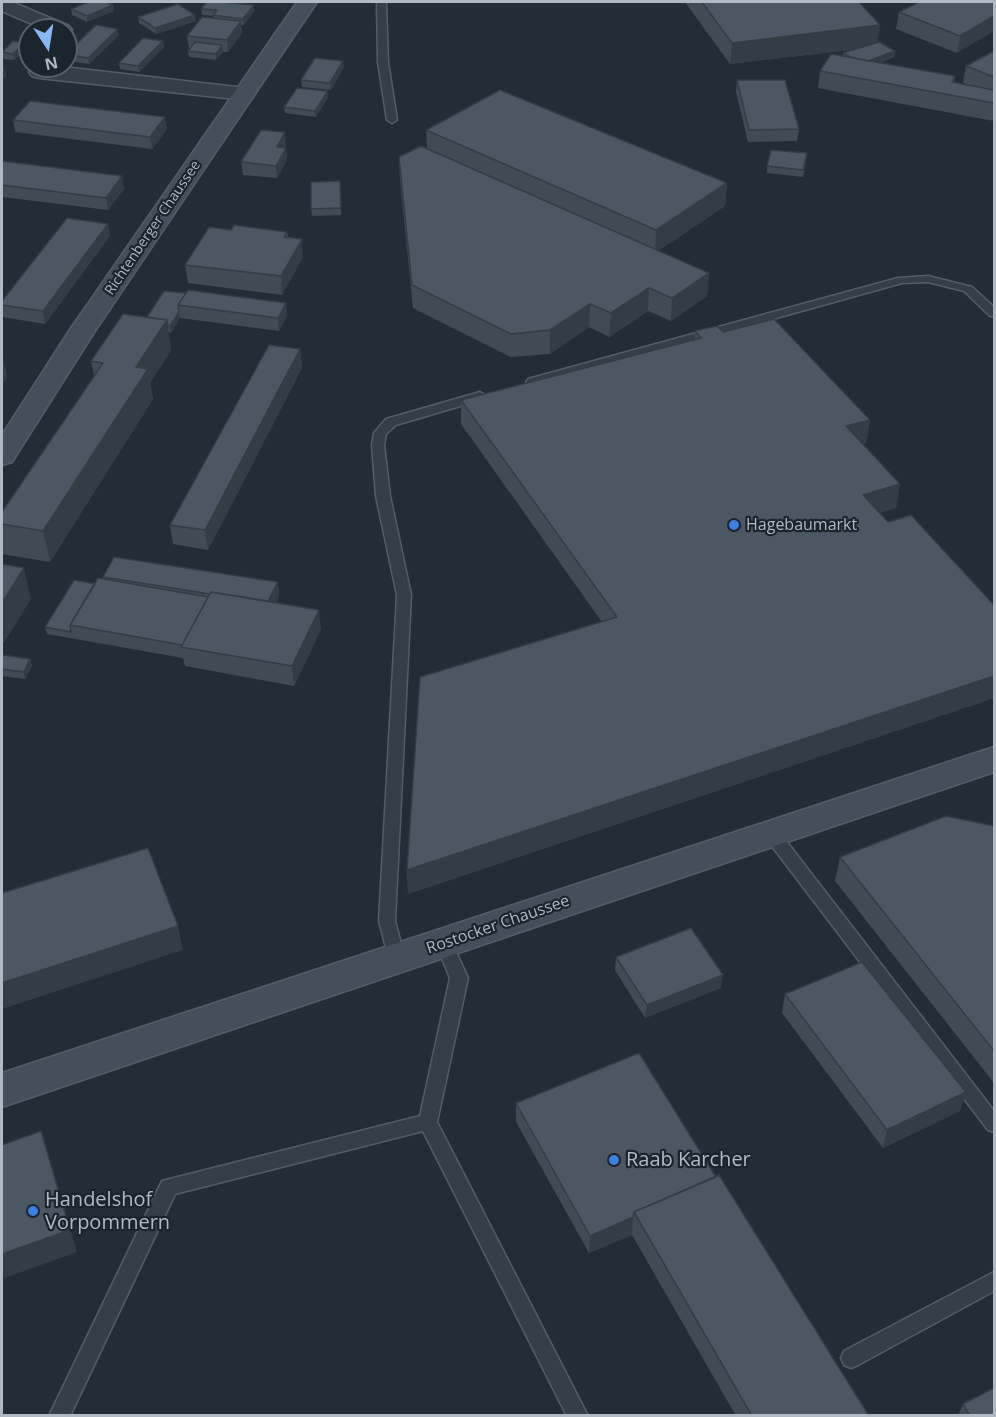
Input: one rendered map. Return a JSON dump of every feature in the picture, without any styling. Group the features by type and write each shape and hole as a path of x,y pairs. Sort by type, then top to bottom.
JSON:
{"street":[{"name":"Richtenberger Chaussee","path":"5,444 307,2"},
{"path":"2,4 34,18"},
{"path":"78,76 244,94"},
{"name":"Rostocker Chaussee","path":"2,1090 994,759"}],"lane":[{"path":"381,2 383,62 392,120"},
{"path":"517,386 902,280 928,279 968,289 994,313"},
{"path":"397,959 387,921 404,595 383,496 378,445 380,433 391,422 494,393"},
{"path":"771,833 994,1124"},
{"path":"444,944 459,978 428,1122 578,1416"},
{"path":"59,1416 169,1187 428,1122"},
{"path":"851,1358 994,1281"}],"building":[{"path":"88,2 106,2 113,5 87,16 71,9"},
{"path":"207,2 254,5 243,19 213,15 217,10 201,9"},
{"path":"702,2 859,2 880,25 732,43"},
{"path":"919,2 994,2 994,16 960,36 899,12"},
{"path":"178,4 195,15 155,28 138,17"},
{"path":"202,17 241,21 227,40 187,36"},
{"path":"96,25 118,29 88,58 78,56 78,42"},
{"path":"143,38 163,41 138,66 119,63"},
{"path":"13,41 18,42 18,49 13,54 2,52"},
{"path":"195,42 222,45 216,54 188,51"},
{"path":"879,42 895,51 868,61 843,53"},
{"path":"994,51 994,77 966,66"},
{"path":"831,54 955,76 952,82 994,90 994,103 820,71"},
{"path":"315,58 343,61 330,83 301,80"},
{"path":"737,80 785,80 799,129 749,130"},
{"path":"297,88 328,91 315,111 284,107"},
{"path":"500,90 727,183 656,230 426,130"},
{"path":"30,101 165,117 150,137 13,120"},
{"path":"261,130 285,132 277,147 286,148 276,166 241,162"},
{"path":"421,146 709,273 672,298 649,288 611,313 590,304 550,330 511,334 412,285 399,157"},
{"path":"771,150 807,153 803,170 767,166"},
{"path":"2,161 122,176 106,198 2,185"},
{"path":"340,181 341,208 311,209 311,182"},
{"path":"67,218 108,224 43,311 2,305 2,301"},
{"path":"234,225 287,232 284,237 302,239 281,276 185,265 209,227 231,230"},
{"path":"188,290 286,303 278,318 178,305"},
{"path":"164,291 186,293 178,305 179,312 170,326 167,320 147,317"},
{"path":"123,314 167,320 136,367 148,369 43,531 2,524 2,512 103,363 91,361"},
{"path":"774,319 870,420 846,426 900,484 863,495 888,522 911,515 994,605 994,676 407,870 420,677 617,617 461,400 701,338 695,331 717,326 723,332"},
{"path":"269,345 300,349 205,530 170,525"},
{"path":"114,557 278,582 268,601 103,577"},
{"path":"2,564 24,568 2,603"},
{"path":"98,578 208,597 182,645 70,625"},
{"path":"74,580 95,584 70,625 71,632 45,627"},
{"path":"211,592 319,610 292,666 181,647"},
{"path":"3,655 30,659 24,672 2,669"},
{"path":"946,816 994,826 994,1051 840,857"},
{"path":"148,848 178,926 2,983 2,893"},
{"path":"691,928 723,975 647,1005 616,957"},
{"path":"862,962 966,1092 887,1130 785,994"},
{"name":"Raab Karcher","path":"639,1053 716,1177 634,1212 633,1217 590,1236 516,1103"},
{"name":"Handelshof Vorpommern","path":"41,1131 70,1230 2,1254 2,1145"},
{"path":"719,1175 869,1416 752,1416 634,1212"},
{"path":"994,1388 994,1416 970,1416 963,1404"}],"place":[{"name":"Hagebaumarkt","path":"734,525"},
{"name":"Raab Karcher","path":"614,1160"},
{"name":"Handelshof Vorpommern","path":"33,1211"}]}
